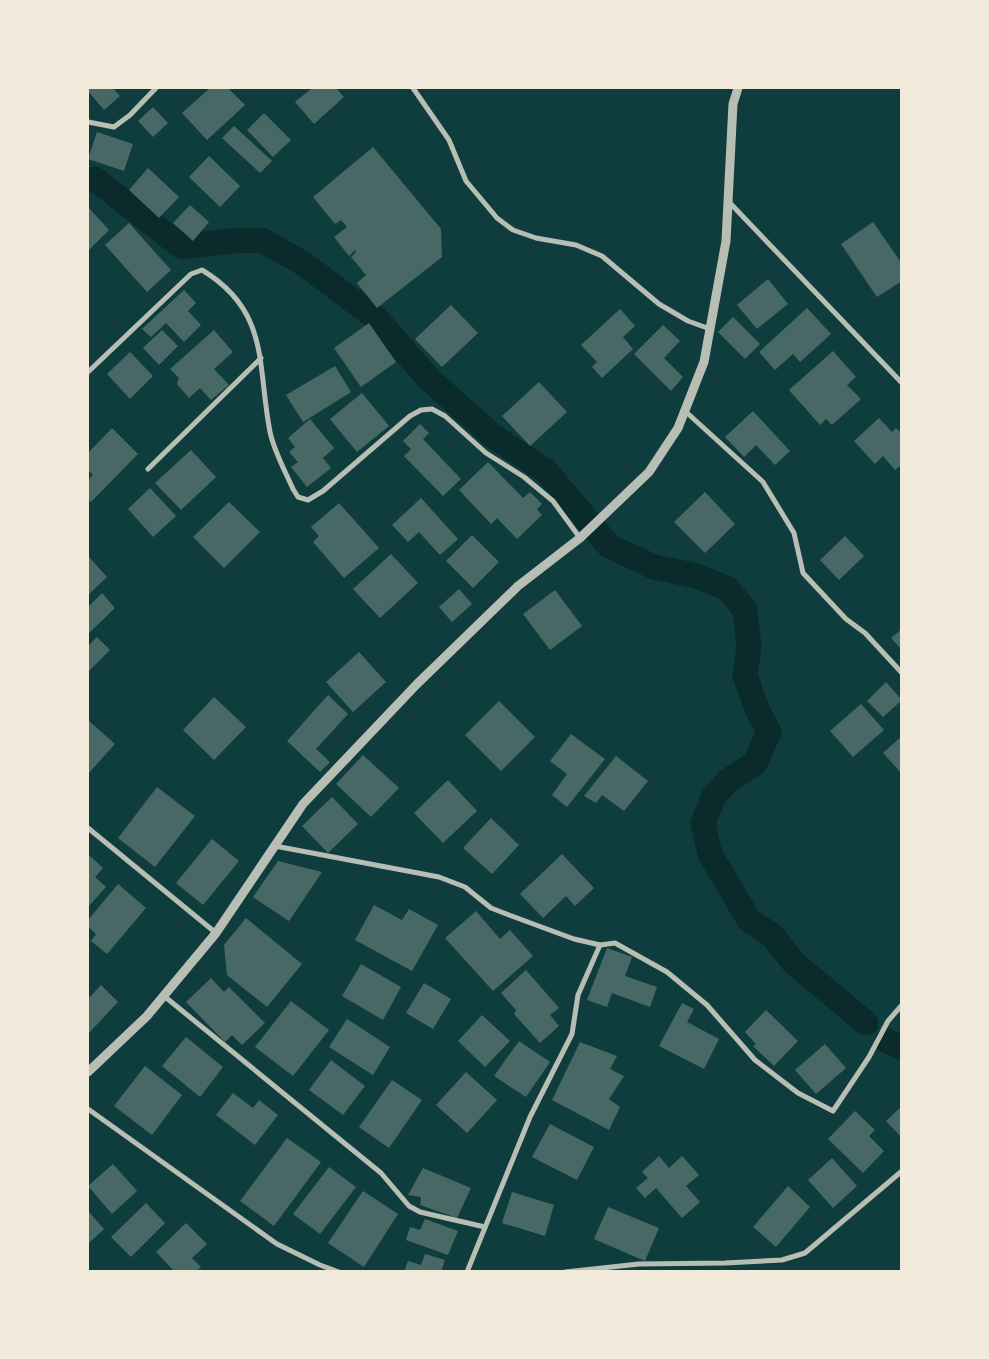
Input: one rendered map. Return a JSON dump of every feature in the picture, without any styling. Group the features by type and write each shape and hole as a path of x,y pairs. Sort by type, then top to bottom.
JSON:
{"street":[{"path":"88,122 114,127 130,115 156,88"},
{"path":"413,88 449,140 466,181 497,218 513,230 536,238 576,245 602,256 659,304 688,321 710,328"},
{"path":"88,1072 147,1016 216,933 303,804 417,684 518,586 580,538 650,472 678,428 704,362 726,240 733,104 738,88"},
{"path":"728,200 902,383"},
{"path":"88,372 191,274 202,270 219,280 244,309 254,327 261,358 270,434 298,497 308,500 323,491 410,416 421,410 432,409 445,416 486,454 524,477 553,500 580,538"},
{"path":"148,469 261,358"},
{"path":"686,411 763,482 794,533 803,573 846,618 865,633 902,673"},
{"path":"88,828 216,933"},
{"path":"274,846 446,878 465,887 491,908 500,912 574,939 600,945 615,943 667,972 707,1005 755,1060 798,1092 833,1111 869,1057 888,1021 902,1005"},
{"path":"467,1272 530,1117 572,1034 578,995 600,945"},
{"path":"164,996 381,1173 409,1206 442,1219 485,1227"},
{"path":"88,1110 278,1244 320,1265 339,1272"},
{"path":"565,1272 639,1264 725,1264 782,1260 805,1253 902,1171"}],"building":[{"path":"88,88 113,88 120,96 104,110 88,91"},
{"path":"210,88 228,88 245,105 207,140 182,113"},
{"path":"312,88 336,88 344,97 314,124 295,102"},
{"path":"153,107 168,123 153,137 138,121"},
{"path":"264,113 291,140 273,157 247,130"},
{"path":"234,126 272,161 260,173 222,138"},
{"path":"97,132 133,144 124,171 88,159"},
{"path":"373,147 441,229 442,257 377,308 357,283 366,275 351,257 356,252 355,250 349,256 334,237 347,227 341,220 335,224 313,197"},
{"path":"209,156 240,186 220,207 189,177"},
{"path":"148,168 179,197 159,218 129,190"},
{"path":"190,205 209,222 193,241 173,223"},
{"path":"88,207 109,230 88,251"},
{"path":"873,222 902,264 902,281 877,297 841,244"},
{"path":"129,223 171,270 147,292 105,245"},
{"path":"768,279 788,304 757,329 737,305"},
{"path":"184,290 196,303 188,311 201,325 184,342 166,323 151,337 142,329"},
{"path":"451,305 478,333 442,367 415,339"},
{"path":"807,308 831,334 800,362 793,354 775,370 759,352"},
{"path":"620,309 635,326 623,337 633,349 602,378 592,367 597,362 581,345"},
{"path":"733,317 760,344 745,359 718,332"},
{"path":"369,323 396,362 361,387 334,348"},
{"path":"663,325 680,341 664,358 683,377 671,391 634,354"},
{"path":"162,330 178,346 159,365 143,348"},
{"path":"214,330 233,352 214,369 229,385 211,400 200,388 189,398 177,384 179,378 170,369"},
{"path":"833,351 856,377 847,385 861,399 832,425 826,419 820,425 789,390"},
{"path":"130,352 153,376 130,399 107,374"},
{"path":"335,366 351,392 303,422 286,395"},
{"path":"539,382 567,412 530,446 502,416"},
{"path":"362,393 389,426 357,452 330,419"},
{"path":"753,411 790,451 775,465 756,445 744,457 725,437"},
{"path":"879,418 892,432 896,428 902,434 902,464 895,470 883,456 875,464 854,441"},
{"path":"310,419 334,448 323,458 331,468 307,487 291,467 298,462 289,452 295,447 288,438"},
{"path":"420,424 429,433 423,439 461,479 443,496 404,456 411,449 403,441"},
{"path":"112,428 138,454 91,502 88,499 88,480 93,475 88,470 88,453"},
{"path":"191,450 216,477 181,510 155,483"},
{"path":"488,462 523,498 530,492 542,504 537,509 542,515 517,539 497,518 491,524 459,490"},
{"path":"150,488 176,516 153,537 128,509"},
{"path":"705,492 735,524 705,553 674,522"},
{"path":"421,498 458,539 440,555 419,532 408,542 392,525"},
{"path":"229,502 260,532 224,568 193,537"},
{"path":"339,503 379,548 344,578 313,542 319,536 311,527"},
{"path":"472,535 499,562 473,588 446,561"},
{"path":"845,536 864,556 839,580 820,560"},
{"path":"391,554 418,583 380,618 353,589"},
{"path":"88,556 107,577 88,595"},
{"path":"459,589 472,604 452,622 439,607"},
{"path":"555,590 582,626 550,650 523,614"},
{"path":"102,593 115,608 88,634 88,607"},
{"path":"902,629 902,650 891,638"},
{"path":"97,637 110,650 88,672 88,646"},
{"path":"359,652 386,682 353,712 326,682"},
{"path":"886,682 902,700 883,717 867,701"},
{"path":"328,695 348,714 316,749 330,762 320,772 287,741"},
{"path":"214,697 246,727 214,760 183,730"},
{"path":"499,701 535,737 501,771 465,735"},
{"path":"861,704 884,730 853,757 830,731"},
{"path":"88,720 115,744 88,774"},
{"path":"571,734 605,759 567,807 552,795 567,774 550,761"},
{"path":"902,736 902,774 883,753"},
{"path":"363,755 399,788 371,817 336,784"},
{"path":"616,756 648,781 624,811 602,795 596,803 584,796"},
{"path":"448,780 477,811 443,843 414,813"},
{"path":"157,787 195,816 155,867 118,838"},
{"path":"332,797 358,824 328,853 302,826"},
{"path":"491,818 519,845 492,874 463,848"},
{"path":"212,839 239,861 203,905 176,883"},
{"path":"562,854 594,888 575,906 566,896 543,918 520,894"},
{"path":"90,856 103,868 95,877 106,887 88,907 88,859"},
{"path":"278,861 322,872 289,921 253,897"},
{"path":"118,884 146,908 107,954 91,941 96,934 88,927 88,920"},
{"path":"374,905 402,920 409,909 438,925 412,971 355,940"},
{"path":"476,911 500,939 510,930 533,956 493,991 445,938"},
{"path":"246,918 302,964 267,1007 227,975 224,945"},
{"path":"607,948 632,957 625,976 657,987 650,1007 612,993 607,1007 587,1000"},
{"path":"361,964 401,987 383,1020 342,996"},
{"path":"526,970 559,1008 550,1015 559,1026 540,1043 514,1014 516,1010 501,993"},
{"path":"211,978 224,992 229,987 265,1023 242,1045 232,1035 225,1042 186,1002"},
{"path":"424,983 451,999 433,1029 406,1013"},
{"path":"101,985 118,1002 88,1034 88,999"},
{"path":"291,1001 329,1030 293,1076 255,1047"},
{"path":"682,1003 694,1009 687,1022 719,1039 704,1069 659,1046"},
{"path":"766,1010 798,1041 774,1066 753,1046 756,1044 745,1032"},
{"path":"482,1015 510,1041 485,1067 458,1041"},
{"path":"347,1019 390,1047 373,1075 329,1047"},
{"path":"186,1037 223,1067 200,1097 162,1066"},
{"path":"519,1041 550,1062 526,1097 494,1076"},
{"path":"580,1042 617,1056 610,1069 624,1076 609,1099 620,1107 609,1130 552,1100"},
{"path":"825,1044 846,1068 816,1094 795,1070"},
{"path":"331,1060 365,1086 343,1115 309,1090"},
{"path":"145,1066 182,1095 152,1135 114,1106"},
{"path":"466,1072 497,1100 467,1133 436,1105"},
{"path":"392,1080 422,1100 389,1148 359,1127"},
{"path":"233,1093 253,1108 259,1100 278,1115 255,1145 216,1115"},
{"path":"902,1106 902,1138 886,1121"},
{"path":"855,1111 875,1130 869,1136 884,1151 863,1173 828,1139"},
{"path":"550,1124 594,1147 577,1180 532,1157"},
{"path":"287,1138 321,1162 274,1226 240,1201"},
{"path":"659,1156 669,1168 682,1156 699,1175 686,1186 700,1202 682,1218 656,1188 645,1198 636,1188 648,1178 642,1172"},
{"path":"832,1158 857,1186 833,1208 808,1180"},
{"path":"113,1164 137,1191 112,1214 88,1186"},
{"path":"329,1167 356,1187 320,1234 293,1214"},
{"path":"423,1168 471,1188 457,1218 420,1205 421,1197 408,1195"},
{"path":"788,1186 810,1207 776,1247 753,1227"},
{"path":"363,1191 398,1214 364,1267 328,1243"},
{"path":"512,1192 554,1205 545,1236 502,1223"},
{"path":"146,1203 165,1223 131,1257 111,1237"},
{"path":"608,1207 659,1228 645,1261 594,1239"},
{"path":"88,1211 104,1229 88,1244"},
{"path":"425,1219 458,1231 448,1255 406,1240 410,1227 420,1230"},
{"path":"186,1223 207,1244 192,1258 201,1267 195,1272 175,1272 156,1252"},
{"path":"425,1254 445,1260 441,1272 404,1272 408,1261 421,1265"}],"waterway":[{"path":"88,180 95,179 182,247 229,241 262,240 304,264 376,318 429,379 493,436 546,471 609,546 654,567 697,576 728,589 745,610 749,647 745,675 757,709 769,732 755,763 728,781 714,796 703,823 710,854 749,920 773,936 793,962 866,1023"},
{"path":"887,1041 902,1048"}]}
